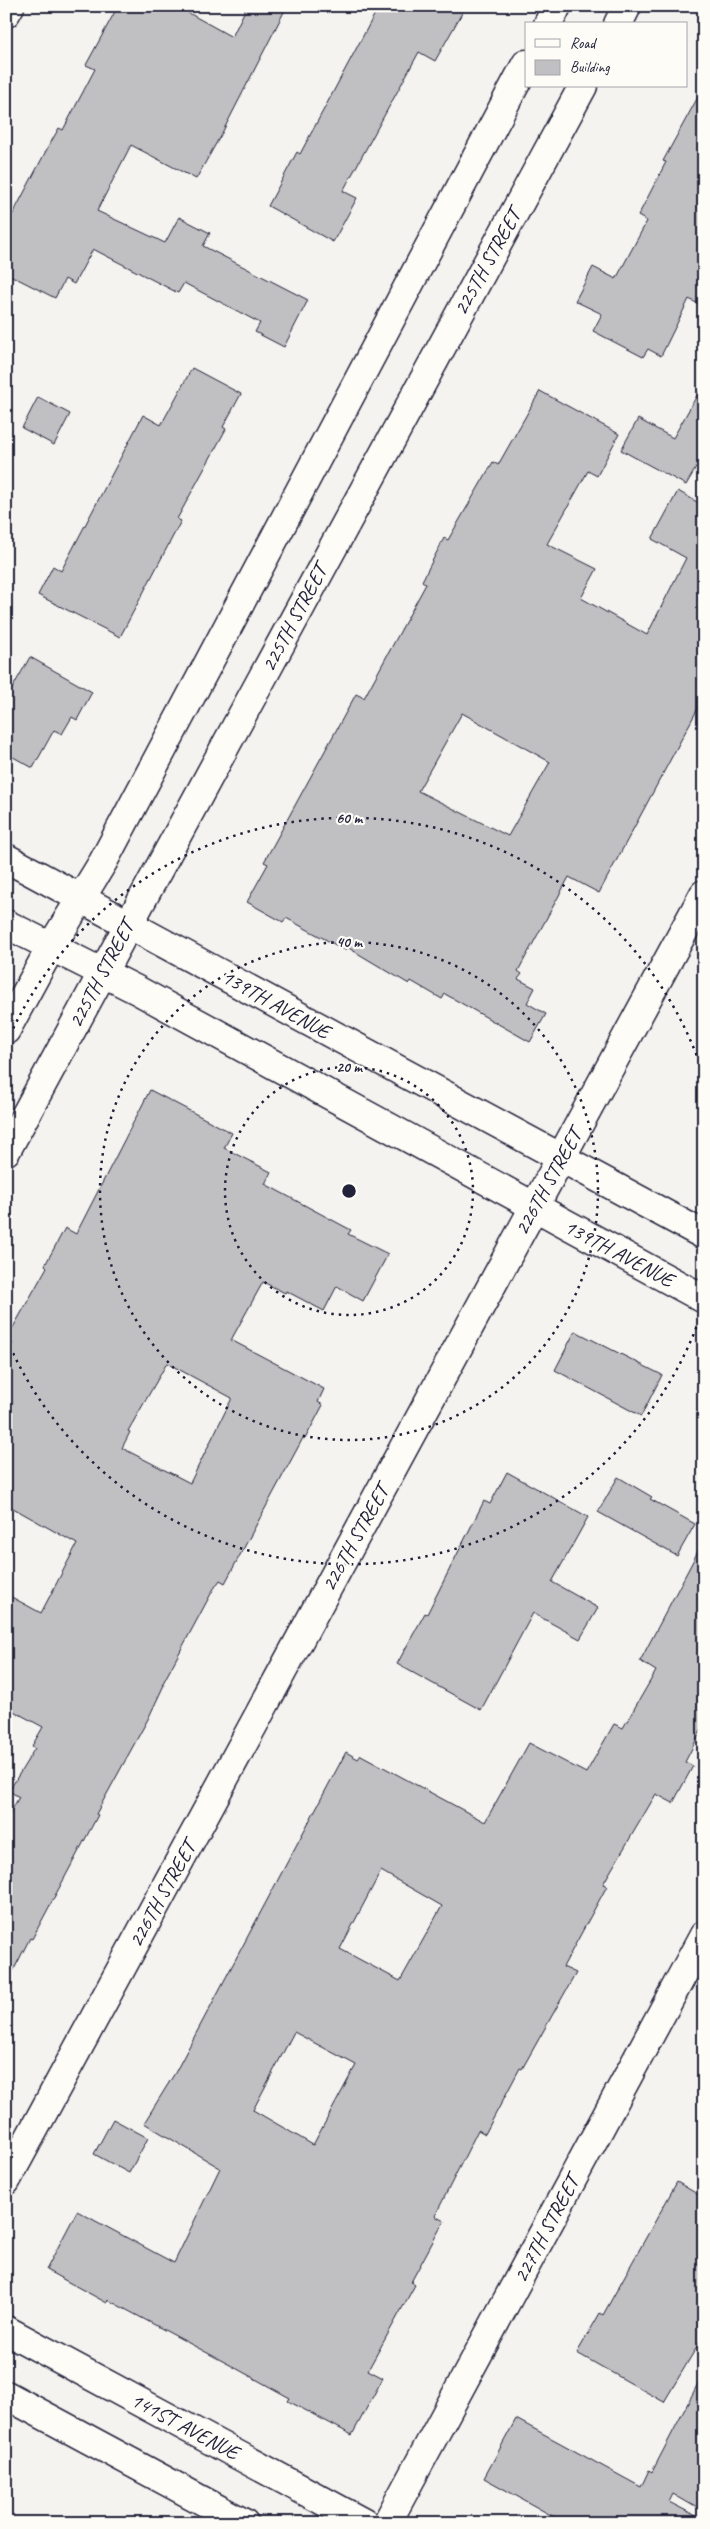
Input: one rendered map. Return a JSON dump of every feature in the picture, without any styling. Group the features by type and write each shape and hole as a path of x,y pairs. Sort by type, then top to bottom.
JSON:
{"street":[{"path":"6,13 10,6"},
{"path":"549,22 557,6"},
{"path":"619,22 627,6"},
{"path":"6,1030 51,947 102,862 525,66"},
{"name":"225TH STREET","path":"6,1151 582,88"},
{"name":"139TH AVENUE","path":"6,858 704,1235"},
{"name":"226TH STREET","path":"6,2181 704,894"},
{"name":"139TH AVENUE","path":"6,924 102,972 704,1299"},
{"name":"227TH STREET","path":"387,2523 704,1935"},
{"name":"141ST AVENUE","path":"6,2330 364,2523"},
{"path":"6,2395 244,2523"}],"building":[{"path":"118,6 176,6 232,37 247,6 287,6 222,133 196,179 131,145 97,211 165,243 179,217 210,233 203,246 308,300 284,347 255,332 260,323 184,283 178,293 93,249 74,284 65,279 55,298 6,273 6,227 47,149 59,128 63,130 95,69 86,65"},
{"path":"379,6 466,6 435,61 419,52 343,191 357,198 333,242 268,206 297,152 300,154"},
{"path":"704,86 704,307 689,299 661,356 648,349 643,357 593,331 602,314 575,301 593,267 616,279 647,221 638,216 666,162 663,161"},
{"path":"192,368 241,394 223,427 226,429 177,519 181,521 120,637 38,595 53,566 61,571 143,415 161,425"},
{"path":"704,383 704,454 686,485 621,450 638,419 673,438"},
{"path":"540,391 619,434 597,476 588,471 547,544 597,569 581,598 647,635 686,558 652,539 678,491 704,506 704,697 599,893 569,877 518,971 522,974 518,979 535,988 527,1003 546,1014 530,1042 445,994 442,999 411,981 409,984 347,947 345,950 286,918 283,922 247,902 268,864 264,862 356,694 364,698 426,584 422,581 444,538 448,540 493,462 498,465","holes":["462,713 550,762 508,836 418,791"]},
{"path":"38,397 70,414 54,445 22,428"},
{"path":"30,657 92,692 77,720 72,717 62,734 54,730 33,768 6,753 6,699"},
{"path":"150,1090 232,1133 224,1148 271,1172 265,1184 351,1230 348,1234 388,1254 363,1301 337,1286 324,1311 286,1291 285,1293 263,1282 231,1340 324,1389 318,1402 323,1405 305,1439 303,1438 225,1583 220,1580 213,1590 162,1685 164,1685 148,1719 96,1814 98,1815 6,1985 6,1820 19,1797 9,1791 35,1748 32,1746 43,1727 6,1707 6,1594 41,1613 77,1544 6,1504 6,1357 13,1343 6,1340 47,1267 45,1265 65,1228 76,1234","holes":["167,1363 232,1398 190,1483 122,1448 130,1432 128,1431"]},
{"path":"575,1331 662,1375 641,1416 555,1370"},
{"path":"507,1472 588,1517 552,1582 598,1608 580,1639 533,1613 481,1710 397,1664 425,1613 427,1614 484,1501 490,1504"},
{"path":"618,1477 652,1497 650,1499 695,1524 677,1556 598,1512"},
{"path":"704,1540 704,1725 685,1762 693,1766 673,1803 656,1794 603,1884 607,1886 563,1967 576,1973 522,2069 520,2068 485,2134 478,2130 435,2216 444,2221 411,2282 415,2285 368,2370 383,2378 352,2435 288,2401 290,2398 230,2365 108,2300 107,2303 46,2270 77,2211 174,2263 220,2168 144,2123 175,2073 346,1752 358,1759 361,1755 485,1822 529,1743 586,1773 614,1724 623,1728 656,1671 640,1661","holes":["381,1871 442,1906 400,1981 340,1949","294,2032 356,2065 313,2145 253,2110"]},
{"path":"113,2119 148,2138 129,2173 94,2154"},
{"path":"677,2182 704,2198 704,2335 664,2402 577,2353 600,2313 603,2315"},
{"path":"704,2372 704,2512 673,2494 669,2502 704,2520 704,2523 565,2523 484,2478 516,2419 641,2487 649,2470 652,2472"}]}
